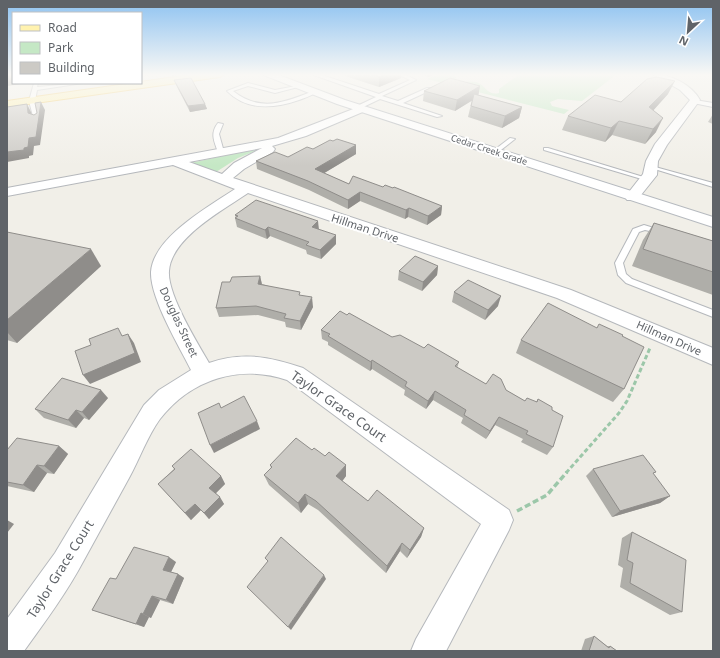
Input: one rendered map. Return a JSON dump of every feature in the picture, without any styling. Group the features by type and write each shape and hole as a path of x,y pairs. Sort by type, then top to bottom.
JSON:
{"main road":[{"path":"15,105 30,106 35,105"},
{"name":"Cedar Creek Grade","path":"349,105 713,222"}],"street":[{"path":"632,197 650,175 650,166 661,144 693,105"},
{"path":"7,192 271,143 302,134 359,108"},
{"path":"224,180 245,162 267,150 271,143"},
{"name":"Hillman Drive","path":"175,161 246,188 564,294 713,357"},
{"name":"Douglas Street","path":"204,374 163,291 160,270 168,251 183,234 246,188"},
{"name":"Taylor Grace Court","path":"7,646 66,564 152,412 176,390 204,374 220,367 254,363 268,364 295,374 499,520"},
{"path":"428,651 499,520"}],"lane":[{"path":"257,105 266,107 280,105"},
{"path":"359,108 365,105"},
{"path":"401,105 439,116"},
{"path":"30,106 37,120"},
{"path":"220,124 216,132 221,152"},
{"path":"495,152 512,139"},
{"path":"546,149 646,179"},
{"path":"650,166 713,184"},
{"path":"670,234 641,227 636,231 619,263 622,275 629,281 713,314"}],"path":[{"path":"499,520 547,495 619,413 627,401 657,333"}],"green space":[{"path":"528,105 551,105 569,110 564,114"},
{"path":"258,148 260,149 238,158 216,172 191,163"}],"building":[{"path":"27,105 28,113 34,115 37,113 35,105 41,105 36,137 29,138 28,147 24,148 24,150 7,152 7,107"},
{"path":"471,105 514,105 522,107 505,116 471,106"},
{"path":"583,105 651,105 649,107 663,118 653,129 619,121 611,128 568,116"},
{"path":"337,139 356,145 315,169 349,184 353,176 383,187 385,185 394,187 442,206 428,216 409,208 406,210 360,192 348,200 308,181 256,161 275,152 288,157 307,147 313,149 330,140 333,141"},
{"path":"256,200 318,221 312,227 336,235 320,250 306,245 309,242 268,227 265,230 235,218 238,216 235,215"},
{"path":"654,223 713,241 713,272 643,249"},
{"path":"7,232 91,249 7,320"},
{"path":"415,256 438,266 423,282 399,271"},
{"path":"260,276 258,284 300,292 299,295 312,297 300,321 284,318 286,314 256,306 216,308 222,282 230,282 232,277"},
{"path":"468,280 501,296 488,310 454,292"},
{"path":"548,303 597,328 599,324 644,347 624,389 521,340"},
{"path":"340,311 347,315 349,313 392,337 400,335 424,348 428,344 459,362 455,366 486,384 493,374 501,379 506,390 525,401 527,398 537,402 538,399 552,407 552,410 563,416 553,447 526,434 528,431 499,417 490,431 464,415 466,410 435,391 428,401 405,386 407,382 372,360 371,362 328,336 330,334 321,330"},
{"path":"118,328 122,336 128,334 135,353 83,375 75,351 91,345 89,339"},
{"path":"62,378 101,390 82,412 76,410 68,420 35,409"},
{"path":"244,396 257,421 210,445 198,413 219,403 221,408"},
{"path":"17,438 59,446 44,466 37,465 23,485 7,482 7,450"},
{"path":"296,438 312,450 314,448 325,456 329,452 346,465 336,476 368,501 377,490 424,528 410,550 402,543 387,566 316,501 305,494 298,503 264,475 272,467 270,465"},
{"path":"191,449 221,476 209,488 220,497 204,513 195,504 185,513 158,484 175,469 172,466"},
{"path":"643,455 656,472 653,473 670,496 620,511 593,469"},
{"path":"632,532 686,560 682,612 630,583 633,563 627,560"},
{"path":"281,537 324,575 288,627 247,587 268,561 265,558"},
{"path":"134,547 169,557 163,570 178,574 166,600 152,596 136,624 92,610 110,578 116,579"},
{"path":"594,636 609,648 610,646 617,651 589,651"}]}
